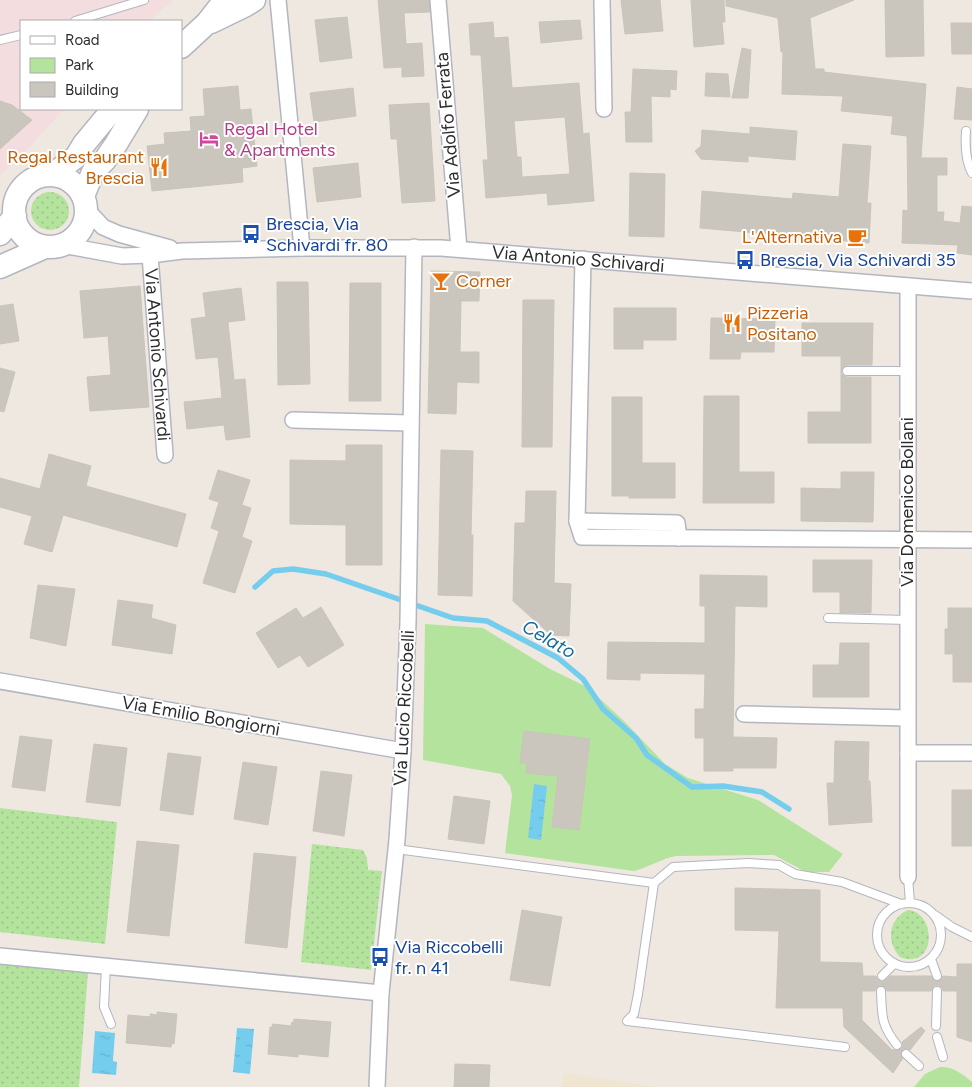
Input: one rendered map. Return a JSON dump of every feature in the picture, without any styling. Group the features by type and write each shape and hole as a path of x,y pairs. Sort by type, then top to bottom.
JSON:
{"street":[{"path":"182,46 207,23 225,0"},
{"path":"207,23 254,0"},
{"path":"278,0 302,248"},
{"name":"Via Adolfo Ferrata","path":"438,0 459,249"},
{"path":"602,0 604,110"},
{"path":"52,175 76,157 84,144 112,110"},
{"path":"84,203 94,172 116,144 136,110"},
{"path":"0,267 69,242 80,232 86,217 84,203 73,184 67,179 52,175 42,176 27,184 17,198 15,216 20,230 30,242 54,246"},
{"name":"Via Antonio Schivardi","path":"84,203 103,226 119,234 182,251"},
{"path":"0,234 15,216"},
{"name":"Via Antonio Schivardi","path":"54,246 122,256 182,251 302,248 414,247 459,249 972,291"},
{"name":"Via Lucio Riccobelli","path":"377,1087 381,993 396,849 408,622 414,247"},
{"name":"Via Antonio Schivardi","path":"150,255 166,455"},
{"path":"583,259 577,521 582,536 972,540"},
{"name":"Via Domenico Bollani","path":"908,286 908,877"},
{"path":"293,420 410,423"},
{"name":"Via Emilio Bongiorni","path":"0,681 402,751"},
{"path":"744,714 907,718"},
{"path":"908,753 972,753"},
{"path":"0,956 381,993"}],"lane":[{"path":"80,20 144,0"},
{"path":"0,40 20,35"},
{"path":"966,131 965,146 968,166 972,172"},
{"path":"846,371 907,371"},
{"path":"828,618 907,620"},
{"path":"396,849 654,883"},
{"path":"845,1047 627,1021 634,1014 638,994 654,883 672,867 748,863 779,865 795,874 842,882 901,904"},
{"path":"908,877 910,903"},
{"path":"933,913 941,931 941,942 931,959 920,966 907,968 894,964 884,956 878,944 877,932 881,919 889,909 901,904 910,903 923,906 933,913 952,927 972,937"},
{"path":"931,959 937,976"},
{"path":"882,976 894,964"},
{"path":"106,966 104,1007 111,1024"},
{"path":"881,991 882,1019 887,1033 897,1045"},
{"path":"936,1026 937,991"},
{"path":"937,1037 944,1057"},
{"path":"906,1054 919,1066"}],"shaded area":[{"path":"0,0 173,0 150,20 20,20 20,110 63,110 26,151 0,175"},
{"path":"564,1073 656,1087 562,1087"}],"green space":[{"path":"50,192 63,198 69,211 63,224 50,230 37,224 31,211 37,198"},
{"path":"425,624 483,628 550,669 587,687 623,720 665,764 688,778 758,800 843,854 829,872 806,872 774,855 676,856 634,871 505,853 512,795 510,786 501,774 423,760"},
{"path":"0,808 117,822 105,944 0,932"},
{"path":"312,844 363,850 367,858 368,870 382,871 371,970 301,962"},
{"path":"908,910 917,913 924,920 928,929 929,940 921,956 912,959 900,957 891,938 891,931 896,919"},
{"path":"0,964 88,972 79,1087 0,1087"},
{"path":"940,1067 953,1069 961,1073 972,1082 972,1087 914,1087 925,1074"}],"water":[{"path":"534,784 547,786 541,840 528,838"},
{"path":"237,1028 254,1029 250,1074 233,1072"},
{"path":"95,1031 115,1033 113,1061 117,1062 116,1075 92,1073"}],"building":[{"path":"378,0 429,0 430,12 404,13 406,44 422,43 424,76 402,77 402,67 384,68"},
{"path":"621,0 660,0 663,31 625,34"},
{"path":"691,0 724,0 725,22 722,22 724,44 694,47"},
{"path":"726,0 854,0 810,18 815,69 824,69 824,72 926,84 921,158 947,158 947,175 937,175 937,212 944,212 943,221 960,223 962,206 972,207 972,255 957,253 958,245 902,243 903,210 908,211 907,136 891,134 893,116 841,111 843,96 782,94 783,52 781,52 778,18 726,6"},
{"path":"885,0 923,0 924,56 886,57"},
{"path":"347,17 352,58 320,62 315,20"},
{"path":"580,20 582,39 541,43 539,22"},
{"path":"493,22 494,38 508,37 512,88 579,83 583,134 589,133 594,201 548,205 547,193 486,198 483,160 488,160 481,55 471,55 469,24","holes":["565,117 570,174 522,177 521,157 517,157 514,121"]},
{"path":"951,23 972,23 972,54 952,54"},
{"path":"742,48 751,50 748,98 732,98"},
{"path":"633,69 677,71 676,90 670,89 670,97 651,96 652,142 626,142 625,112 631,112"},
{"path":"706,73 728,74 730,97 705,96"},
{"name":"Regal Hotel & Apartments","path":"238,86 240,110 251,109 257,166 242,168 243,182 152,191 147,146 165,144 164,133 191,131 190,117 205,116 203,89"},
{"path":"957,87 972,89 972,120 954,119"},
{"path":"353,88 356,116 314,122 310,93"},
{"path":"0,101 12,105 32,120 0,149"},
{"path":"429,103 435,201 402,203 397,139 391,139 389,105"},
{"path":"750,127 797,131 795,160 748,156 748,162 701,159 695,151 701,146 702,130 750,134"},
{"path":"843,144 871,146 867,203 871,203 869,243 700,228 702,191 792,199 793,193 839,197"},
{"path":"358,163 361,197 317,202 313,168"},
{"path":"630,173 665,174 664,237 629,236"},
{"path":"431,271 480,272 479,301 461,301 460,352 479,352 479,383 457,382 456,414 428,413"},
{"path":"277,282 308,282 310,384 278,385"},
{"path":"350,283 381,283 381,401 349,401"},
{"path":"140,286 149,407 90,411 87,377 111,375 108,336 84,338 80,291"},
{"path":"241,288 245,320 228,322 234,380 245,379 250,437 226,440 224,425 187,429 184,402 222,398 218,357 196,359 191,319 206,317 203,293"},
{"path":"523,300 554,300 552,447 522,447"},
{"path":"13,304 19,341 0,344 0,306"},
{"path":"614,308 676,308 676,340 643,340 643,349 614,349"},
{"path":"711,318 775,319 774,352 741,352 740,359 710,359"},
{"path":"802,323 873,323 872,365 847,365 841,371 841,356 802,356"},
{"path":"0,368 15,372 4,412 0,411"},
{"path":"841,371 847,377 871,377 871,443 808,443 808,412 841,412"},
{"path":"704,396 739,396 739,472 774,472 774,503 703,503"},
{"path":"612,397 642,397 642,463 675,463 675,498 612,496"},
{"path":"346,445 382,445 382,565 346,565 346,525 290,524 290,460 346,461"},
{"path":"441,450 473,451 472,596 438,595"},
{"path":"49,454 91,466 86,486 186,514 177,547 63,515 52,552 24,544 32,516 0,507 0,478 40,489"},
{"path":"218,470 250,480 242,505 251,508 242,537 252,541 235,593 203,583 219,531 211,528 219,502 209,499"},
{"path":"841,472 874,472 873,522 801,521 801,488 841,489"},
{"path":"526,491 556,491 554,583 571,584 569,636 551,635 513,601 515,523 525,523"},
{"path":"813,560 872,560 871,613 840,613 840,592 813,592"},
{"path":"700,575 767,576 767,607 735,606 733,737 777,738 776,768 733,768 733,771 704,771 704,738 695,738 695,709 704,709 705,674 640,673 640,680 607,679 608,642 705,643 705,606 700,606"},
{"path":"38,585 75,589 66,646 30,638"},
{"path":"118,600 153,605 151,618 176,625 172,654 112,645"},
{"path":"321,607 344,645 308,667 300,655 278,668 256,633 296,608 303,618"},
{"path":"948,608 972,608 972,682 953,682 953,654 945,654 945,629 948,629"},
{"path":"840,643 869,643 869,697 813,697 813,665 839,665"},
{"path":"524,731 590,739 579,830 552,827 558,776 526,773 527,763 520,763"},
{"path":"20,736 52,740 45,791 12,787"},
{"path":"835,741 869,742 868,781 870,781 872,822 829,825 827,783 834,783"},
{"path":"94,744 127,748 120,806 86,802"},
{"path":"168,753 201,757 193,815 160,810"},
{"path":"243,762 277,767 268,825 234,819"},
{"path":"321,771 352,775 344,836 313,831"},
{"path":"952,790 972,790 972,846 952,846"},
{"path":"454,796 490,801 484,844 448,839"},
{"path":"137,841 179,845 169,936 127,932"},
{"path":"254,853 296,857 287,948 245,943"},
{"path":"735,888 820,890 820,962 862,963 863,976 876,976 878,980 883,982 890,976 931,976 934,981 938,981 943,976 957,977 957,964 972,964 972,1042 957,1037 957,991 943,991 938,985 934,986 931,991 887,991 881,985 875,991 862,991 862,1020 892,1050 901,1049 902,1042 921,1027 925,1031 910,1050 905,1049 902,1051 901,1055 903,1058 893,1073 844,1027 843,1008 776,1008 779,931 735,930"},
{"path":"522,910 562,917 550,986 510,980"},
{"path":"157,1012 177,1014 174,1044 172,1043 171,1047 126,1043 128,1015 151,1017 150,1014 157,1015"},
{"path":"294,1019 331,1022 328,1057 268,1054 270,1027 273,1024 291,1026"},
{"path":"455,1064 490,1065 489,1087 454,1087"}],"waterway":[{"name":"Celato","path":"255,587 273,571 293,569 326,574 453,618 487,621 558,658 583,679 603,709 636,738 647,755 692,787 723,786 762,792 789,809"}],"place":[{"name":"Regal Hotel & Apartments","path":"209,139"},
{"name":"Regal Restaurant Brescia","path":"159,167"},
{"name":"Brescia, Via Schivardi fr. 80","path":"251,234"},
{"name":"L'Alternativa","path":"857,237"},
{"name":"Brescia, Via Schivardi 35","path":"745,260"},
{"name":"Corner","path":"441,281"},
{"name":"Pizzeria Positano","path":"732,323"},
{"name":"Via Riccobelli fr. n 41","path":"380,957"}]}
